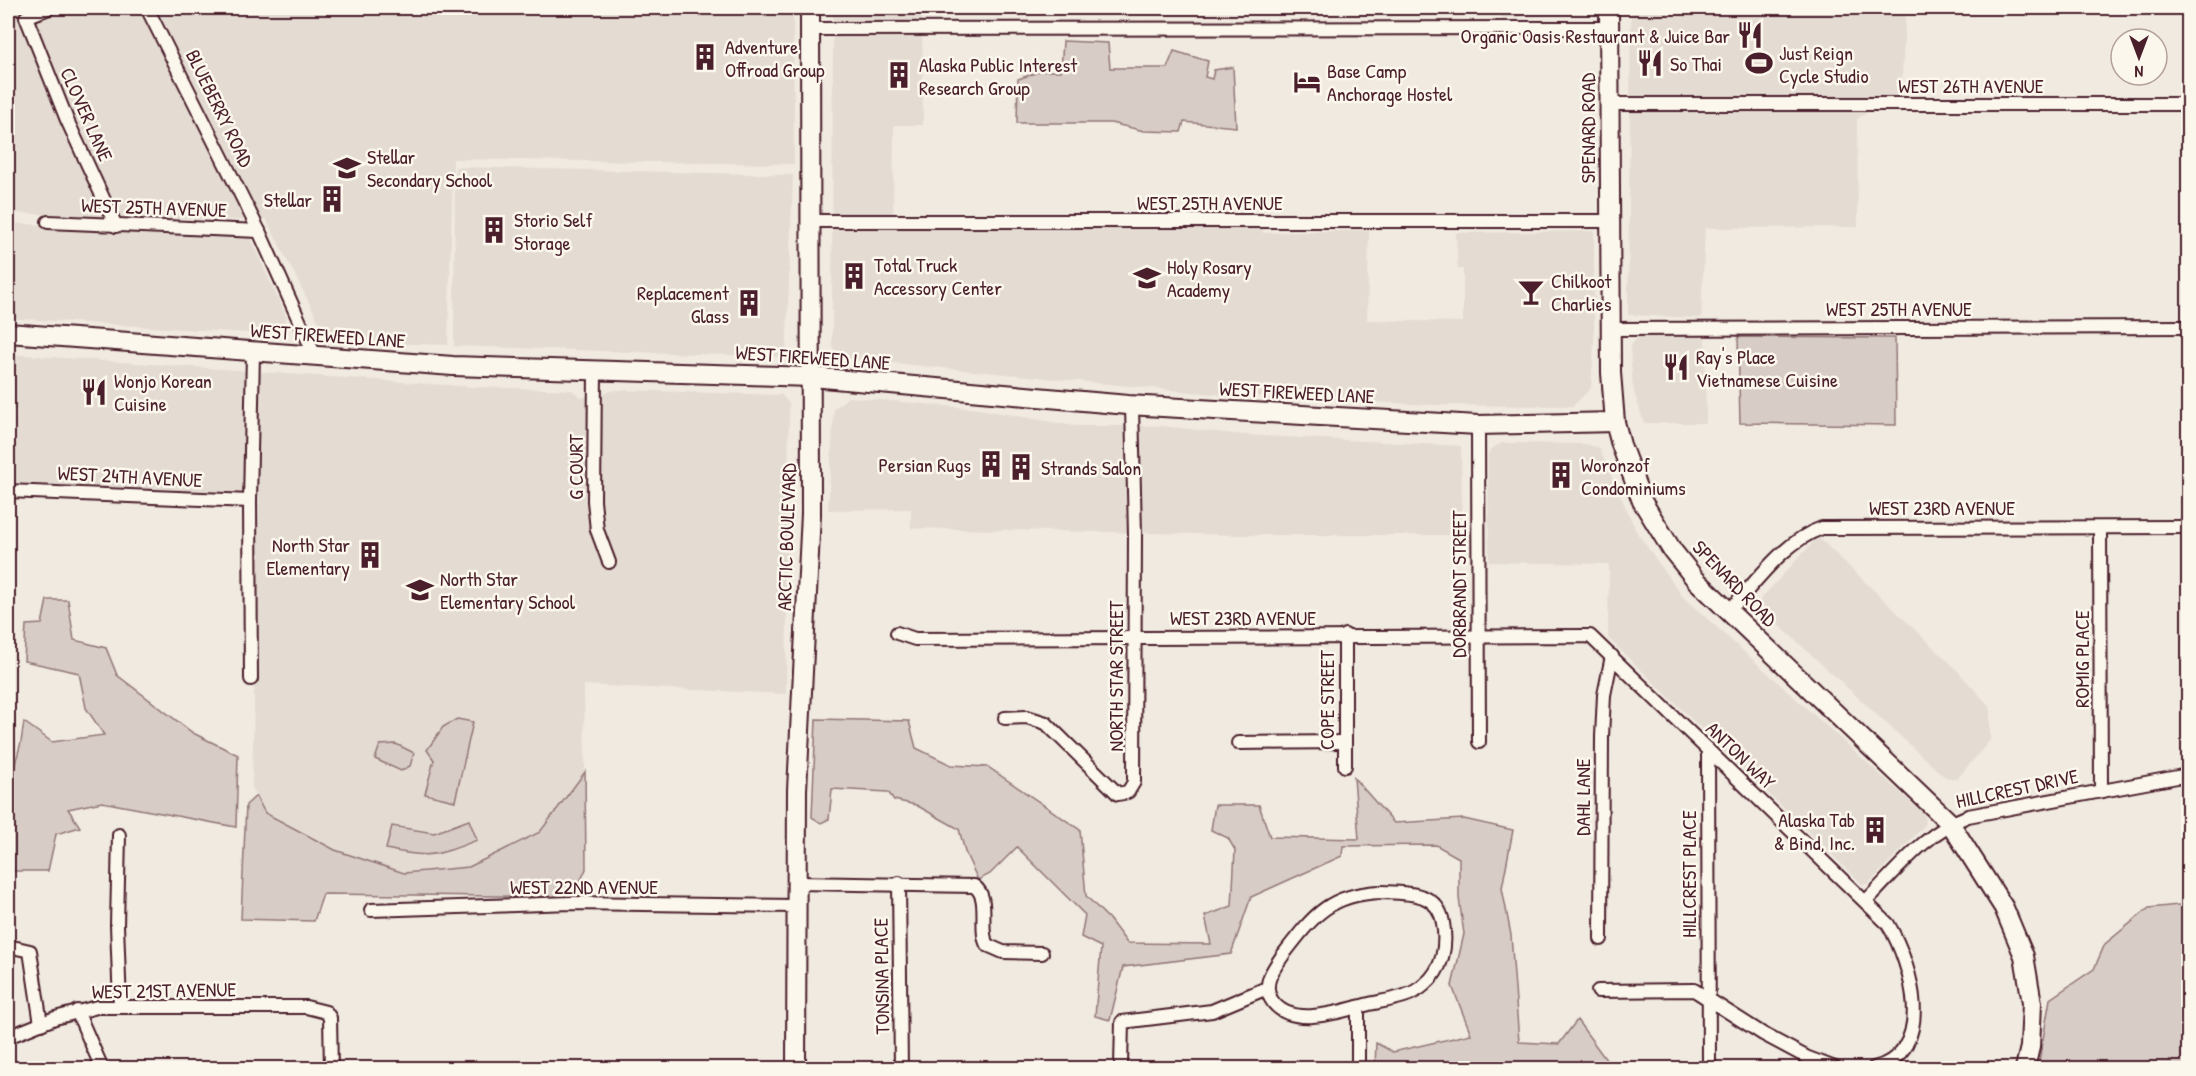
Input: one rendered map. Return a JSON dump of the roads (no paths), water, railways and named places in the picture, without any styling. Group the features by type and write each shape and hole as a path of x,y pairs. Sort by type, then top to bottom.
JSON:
{"main road":[{"name":"ARCTIC BOULEVARD","path":"796,1068 797,790 811,514 810,8"},
{"name":"SPENARD ROAD","path":"1609,8 1610,329 1615,422 1633,479 1656,525 1696,580 1950,823 2004,908 2024,956 2031,1003 2030,1047 2025,1068"},
{"name":"WEST FIREWEED LANE","path":"8,333 316,358 453,366 812,377 1132,405 1478,425 1615,422"}],"street":[{"name":"CLOVER LANE","path":"49,8 26,17 67,120 116,226"},
{"name":"BLUEBERRY ROAD","path":"147,8 259,231 316,358"},
{"path":"810,29 1609,27"},
{"name":"WEST 26TH AVENUE","path":"1609,104 2188,104"},
{"name":"WEST 25TH AVENUE","path":"810,221 1609,221"},
{"name":"WEST 25TH AVENUE","path":"48,222 259,231"},
{"name":"WEST 25TH AVENUE","path":"1610,329 2188,327"},
{"path":"251,678 250,501 253,353"},
{"name":"G COURT","path":"595,369 594,501 597,530 609,562"},
{"name":"NORTH STAR STREET","path":"1005,718 1027,717 1046,723 1118,794 1128,792 1134,782 1132,405"},
{"name":"DORBRANDT STREET","path":"1478,425 1479,742"},
{"name":"WEST 24TH AVENUE","path":"8,490 250,501"},
{"name":"WEST 23RD AVENUE","path":"1730,611 1791,547 1808,533 1822,528 2188,527"},
{"name":"ROMIG PLACE","path":"2100,528 2101,791"},
{"name":"WEST 23RD AVENUE","path":"897,633 915,639 1134,636 1294,638 1345,635 1478,634 1590,636"},
{"name":"COPE STREET","path":"1345,635 1346,766"},
{"name":"ANTON WAY","path":"1590,636 1866,901"},
{"name":"DAHL LANE","path":"1601,939 1602,737 1604,695 1612,656"},
{"path":"1238,743 1345,742"},
{"name":"HILLCREST PLACE","path":"1708,750 1709,1068"},
{"name":"HILLCREST DRIVE","path":"1866,901 1932,834 1950,823 1968,816 2188,775"},
{"path":"119,835 117,925 120,1006"},
{"path":"796,883 968,884 978,888 982,901 983,938 987,945 1003,952 1042,953"},
{"name":"TONSINA PLACE","path":"899,883 901,1068"},
{"path":"1365,893 1412,893 1427,898 1436,907 1443,921 1444,942 1439,966 1425,985 1412,993 1358,1007 1309,1015 1292,1015 1277,1007 1267,988 1272,970 1304,927 1334,902 1365,893"},
{"path":"1866,901 1895,936 1914,1000 1915,1017 1906,1044 1895,1056 1874,1068"},
{"name":"WEST 22ND AVENUE","path":"372,910 571,903 796,906"},
{"path":"8,946 30,951 41,1024"},
{"path":"1121,1066 1122,1022 1212,1011 1267,988"},
{"path":"1598,991 1694,990 1763,1034 1808,1058 1835,1068"},
{"name":"WEST 21ST AVENUE","path":"8,1037 77,1011 120,1006 306,1007 326,1012 331,1027 331,1068"},
{"path":"1358,1007 1358,1068"},
{"path":"77,1011 102,1068"}],"place":[{"name":"Organic Oasis Restaurant & Juice Bar","path":"1750,35"},
{"name":"Adventure Offroad Group","path":"705,57"},
{"name":"So Thai","path":"1650,63"},
{"name":"Just Reign Cycle Studio","path":"1759,63"},
{"name":"Alaska Public Interest Research Group","path":"899,75"},
{"name":"Base Camp Anchorage Hostel","path":"1307,82"},
{"name":"Stellar Secondary School","path":"347,168"},
{"name":"Stellar","path":"332,199"},
{"name":"Storio Self Storage","path":"494,230"},
{"name":"Total Truck Accessory Center","path":"854,276"},
{"name":"Holy Rosary Academy","path":"1147,278"},
{"name":"Chilkoot Charlies","path":"1531,292"},
{"name":"Replacement Glass","path":"749,303"},
{"name":"Ray's Place Vietnamese Cuisine","path":"1676,367"},
{"name":"Wonjo Korean Cuisine","path":"94,392"},
{"name":"Persian Rugs","path":"991,464"},
{"name":"Strands Salon","path":"1021,467"},
{"name":"Woronzof Condominiums","path":"1561,475"},
{"name":"North Star Elementary","path":"370,555"},
{"name":"North Star Elementary School","path":"420,590"},
{"name":"Alaska Tab & Bind, Inc.","path":"1875,830"}]}
